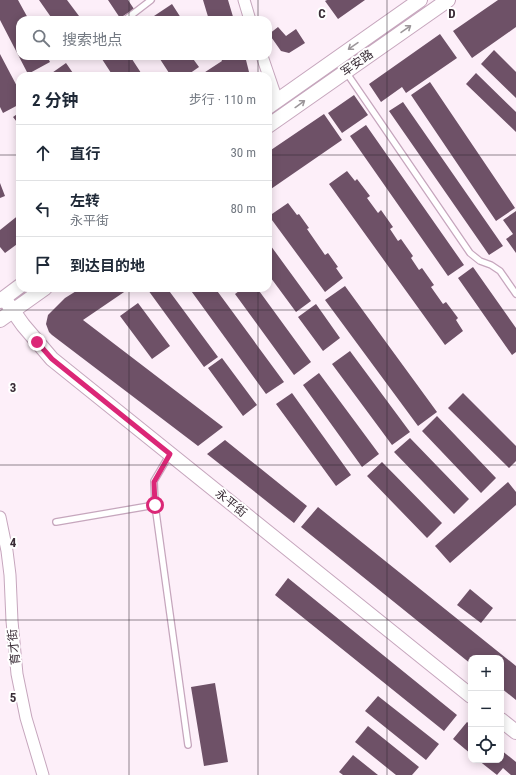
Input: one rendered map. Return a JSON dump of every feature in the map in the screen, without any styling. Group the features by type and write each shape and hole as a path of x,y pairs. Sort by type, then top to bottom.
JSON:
{"street":[{"path":"244,0 249,16"},
{"name":"军安路","path":"272,104 420,0"},
{"name":"军安路","path":"272,123 448,0"},
{"path":"263,60 265,72"},
{"path":"1,297 16,288"},
{"path":"0,320 39,292"},
{"name":"永平街","path":"1,297 32,337 52,359 468,694"},
{"name":"育才街","path":"0,517 10,575 12,622 17,674 26,718 43,775"},
{"path":"504,722 516,732"}],"lane":[{"path":"130,16 151,0"},
{"path":"345,71 470,253 480,261 491,265 500,271 516,294"},
{"path":"170,454 154,482 155,505 188,745"},
{"path":"56,522 155,505"}],"building":[{"path":"0,0 18,0 27,16 16,16 16,51 0,20"},
{"path":"39,0 67,0 79,16 50,16"},
{"path":"108,0 128,0 134,9 123,16 119,16"},
{"path":"203,0 228,0 233,16 208,16"},
{"path":"365,0 338,19 325,1"},
{"path":"498,0 516,0 516,27 472,58 453,31"},
{"path":"172,4 180,16 154,16"},
{"path":"278,27 286,36 296,29 305,43 289,53 281,51 272,38 272,32"},
{"path":"440,34 457,58 406,93 402,87 381,102 369,84"},
{"path":"494,50 516,72 516,98 481,64"},
{"path":"0,54 16,84 16,106 3,113 0,107"},
{"path":"21,60 49,60 50,62 32,72 27,72"},
{"path":"103,60 133,60 140,72 110,72"},
{"path":"161,60 194,60 199,67 192,72 168,72"},
{"path":"246,60 249,72 205,72 222,61"},
{"path":"66,63 72,72 53,72"},
{"path":"476,73 516,112 516,132 466,84"},
{"path":"430,82 515,208 496,221 411,95"},
{"path":"354,95 368,115 342,133 328,113"},
{"path":"403,102 503,246 489,255 389,111"},
{"path":"324,114 342,140 272,188 272,149"},
{"path":"366,125 464,265 448,276 350,136"},
{"path":"347,171 355,181 357,179 370,196 367,198 378,213 381,210 393,227 390,229 398,241 401,239 413,256 411,258 419,270 422,268 434,285 431,287 443,304 446,302 458,318 456,320 463,331 445,345 329,184"},
{"path":"0,183 5,196 0,198"},
{"path":"288,203 297,215 299,214 309,228 307,229 325,255 328,253 338,267 336,268 343,278 325,292 272,220 272,214"},
{"path":"516,211 516,253 506,239 513,234 503,220"},
{"path":"16,217 16,245 5,253 0,247 0,230"},
{"path":"272,247 311,301 296,312 272,279"},
{"path":"473,267 516,328 516,352 512,355 458,278"},
{"path":"345,286 437,412 418,426 325,300"},
{"path":"75,292 124,292 83,320 223,427 198,446 52,335 46,324 48,315 65,298"},
{"path":"149,292 170,292 218,357 204,367"},
{"path":"192,292 218,292 284,382 266,394"},
{"path":"238,292 260,292 311,362 294,375 235,294"},
{"path":"138,303 170,346 152,359 120,316"},
{"path":"316,304 340,338 323,351 298,317"},
{"path":"350,351 410,432 392,445 332,364"},
{"path":"222,358 257,405 243,416 208,368"},
{"path":"319,373 379,454 362,467 303,385"},
{"path":"292,393 351,475 336,486 276,404"},
{"path":"463,393 516,446 516,461 509,468 448,408"},
{"path":"437,416 496,478 481,493 422,431"},
{"path":"410,438 469,499 454,514 394,452"},
{"path":"225,440 307,506 294,523 207,454"},
{"path":"382,462 442,523 427,538 367,476"},
{"path":"508,482 516,492 516,505 450,563 435,546"},
{"path":"318,507 502,655 468,655 468,662 301,527"},
{"path":"288,578 457,715 444,731 275,595"},
{"path":"470,589 493,608 481,623 457,605"},
{"path":"504,656 516,666 516,700 504,690"},
{"path":"215,683 228,762 204,766 191,687"},
{"path":"378,696 439,744 426,760 365,711"},
{"path":"467,722 468,723 468,752 453,739"},
{"path":"368,726 419,767 412,775 396,775 355,742"},
{"path":"504,752 516,762 516,775 511,775 503,768 497,775 482,763 504,763"},
{"path":"353,755 378,775 343,775 339,772"}],"route":[{"path":"37,342 52,359 170,454 154,482 155,505"}]}
